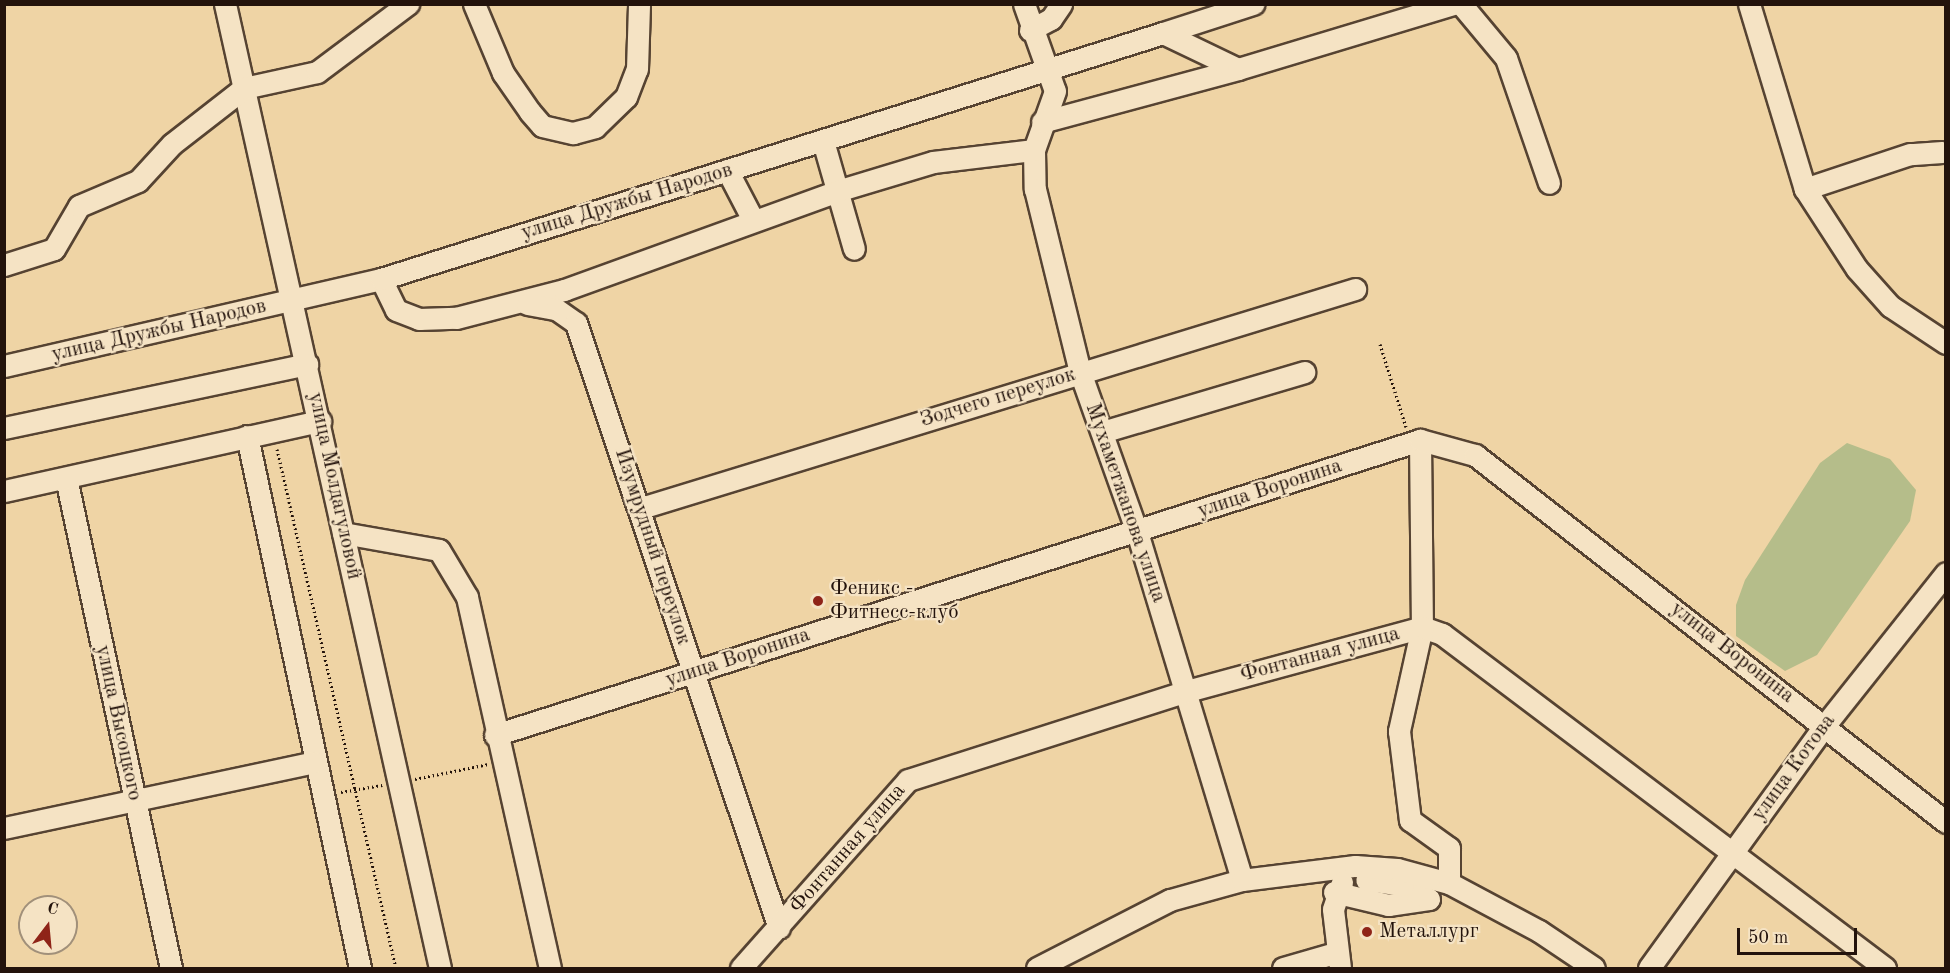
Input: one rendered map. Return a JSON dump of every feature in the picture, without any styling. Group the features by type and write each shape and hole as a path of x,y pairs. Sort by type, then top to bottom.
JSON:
{"street":[{"name":"улица Молдагуловой","path":"225,4 293,299 440,969"},
{"path":"4,265 54,249 80,206 138,181 172,144 244,88 317,72 408,4"},
{"path":"474,4 503,73 530,112 542,126 573,133 595,127 626,98 637,69 639,4"},
{"path":"1024,4 1030,30 1045,73"},
{"path":"1030,30 1051,19 1061,4"},
{"name":"улица Дружбы Народов","path":"4,366 381,279 1045,73 1253,4"},
{"path":"1042,122 1238,69 1453,4"},
{"path":"1461,4 1506,58 1549,183"},
{"path":"1749,4 1805,189 1857,269 1890,306 1946,343"},
{"path":"1163,33 1238,69"},
{"name":"Мухаметжанова улица","path":"1045,73 1055,91 1042,122 1034,150 1035,189 1080,372 1137,532 1187,691 1242,880"},
{"path":"823,141 854,249"},
{"path":"381,279 396,310 418,319 456,318 524,303 837,191 933,162 1034,150"},
{"path":"1805,189 1910,154 1944,150"},
{"path":"727,170 753,220"},
{"name":"Зодчего переулок","path":"641,508 1355,289"},
{"name":"Изумрудный переулок","path":"524,303 556,309 576,323 641,508 692,672 779,928"},
{"path":"4,428 307,364"},
{"path":"1102,432 1304,372"},
{"path":"4,491 320,421"},
{"path":"247,436 314,762 360,969"},
{"path":"1415,442 1422,627 1400,730 1410,820 1449,848 1449,883"},
{"name":"улица Воронина","path":"495,735 1415,442 1475,454 1825,725 1946,822"},
{"name":"улица Высоцкого","path":"66,478 171,969"},
{"path":"343,533 439,550 467,597 495,735 550,969"},
{"name":"улица Котова","path":"1649,969 1825,725 1945,574"},
{"name":"Фонтанная улица","path":"741,969 908,780 1187,691 1422,627 1442,634 1731,855 1886,969"},
{"path":"4,828 135,803 314,762"},
{"path":"1037,969 1170,900 1242,880 1397,868 1449,883 1539,931 1594,969"},
{"path":"1283,969 1337,961 1334,892 1354,873"},
{"path":"1334,892 1388,905 1429,899 1403,885 1354,873"}],"path":[{"path":"1380,344 1415,442"},
{"path":"272,430 396,969"}],"green space":[{"path":"1847,443 1890,459 1916,490 1910,521 1817,655 1785,671 1736,636 1736,605 1745,580 1820,463"}],"place":[{"name":"Феникс - Фитнесс-клуб","path":"818,601"},
{"name":"Металлург","path":"1367,932"}]}
